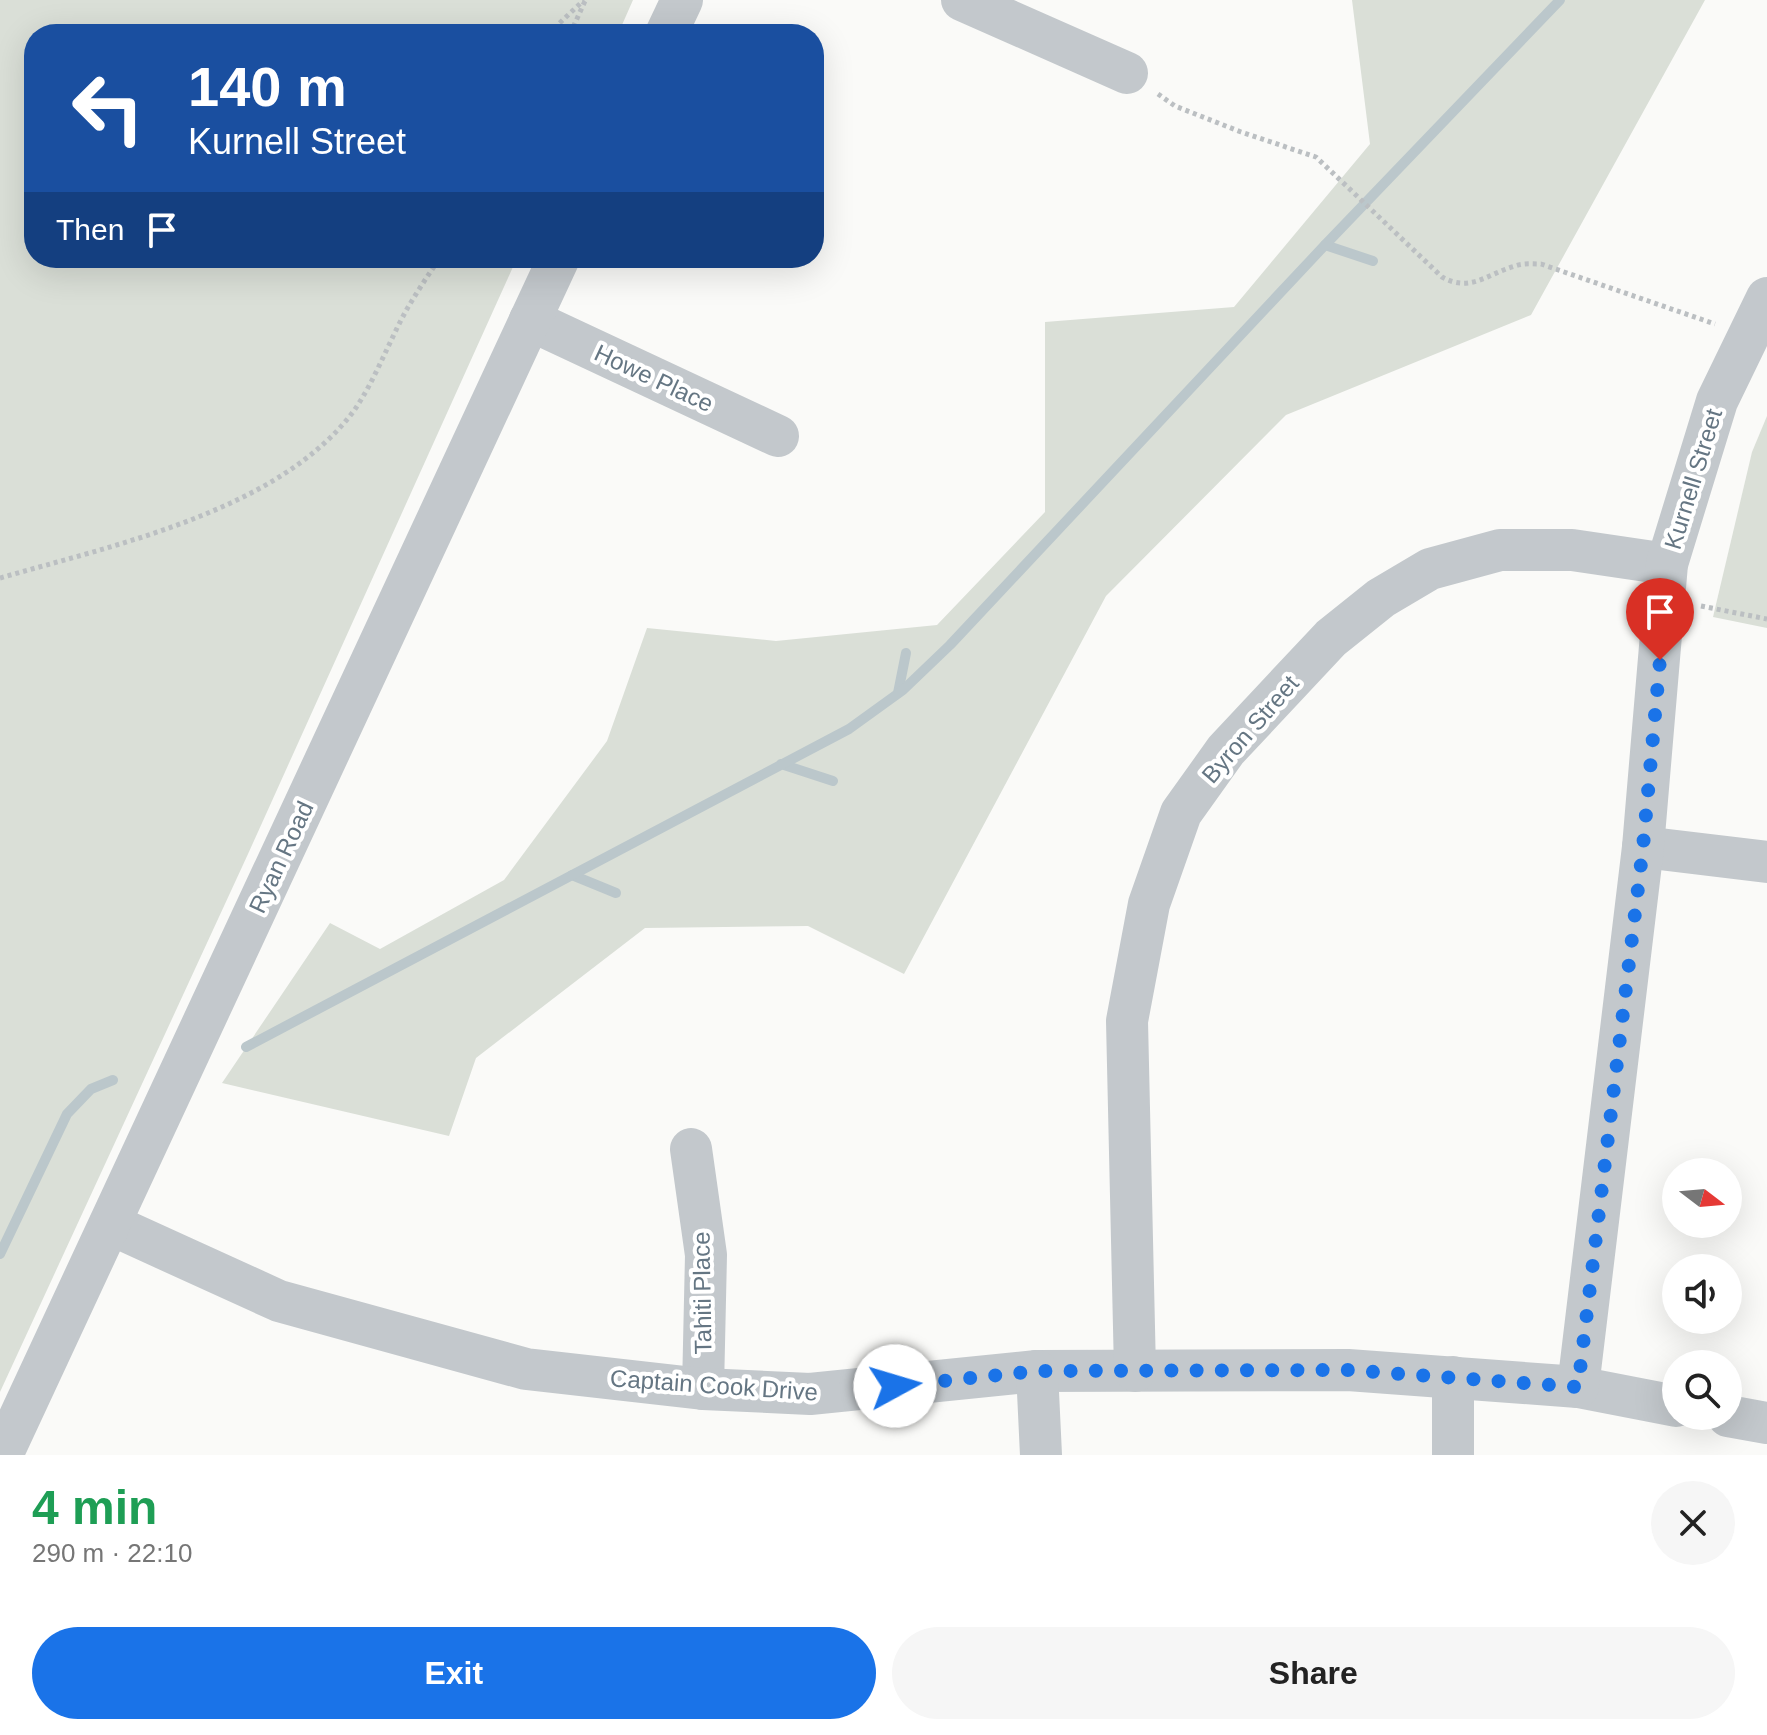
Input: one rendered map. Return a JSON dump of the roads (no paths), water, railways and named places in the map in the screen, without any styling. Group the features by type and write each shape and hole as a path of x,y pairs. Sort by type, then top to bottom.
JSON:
{"street":[{"path":"671,24 682,0"},
{"path":"962,0 1127,73"},
{"name":"Ryan Road","path":"2,1455 554,268"},
{"name":"Kurnell Street","path":"1578,1387 1643,847 1666,581 1717,401 1759,315"},
{"name":"Howe Place","path":"530,320 778,436"},
{"name":"Byron Street","path":"1135,1371 1127,1021 1149,904 1181,813 1226,750 1331,638 1381,598 1430,569 1500,550 1572,550 1666,581"},
{"path":"1643,847 1767,862"},
{"name":"Tahiti Place","path":"691,1149 706,1255 703,1389"},
{"name":"Captain Cook Drive","path":"110,1224 279,1301 526,1369 703,1389 810,1394 1037,1371 1348,1370 1578,1387 1662,1403"},
{"path":"1037,1371 1041,1455"},
{"path":"1453,1377 1453,1455"},
{"path":"1742,1419 1767,1423"}],"waterway":[{"path":"246,1047 849,729 903,690 950,645 1560,0"},
{"path":"1325,245 1373,261"},
{"path":"898,693 906,653"},
{"path":"781,764 833,781"},
{"path":"572,875 616,893"},
{"path":"0,1254 67,1114 91,1089 113,1080"}]}
